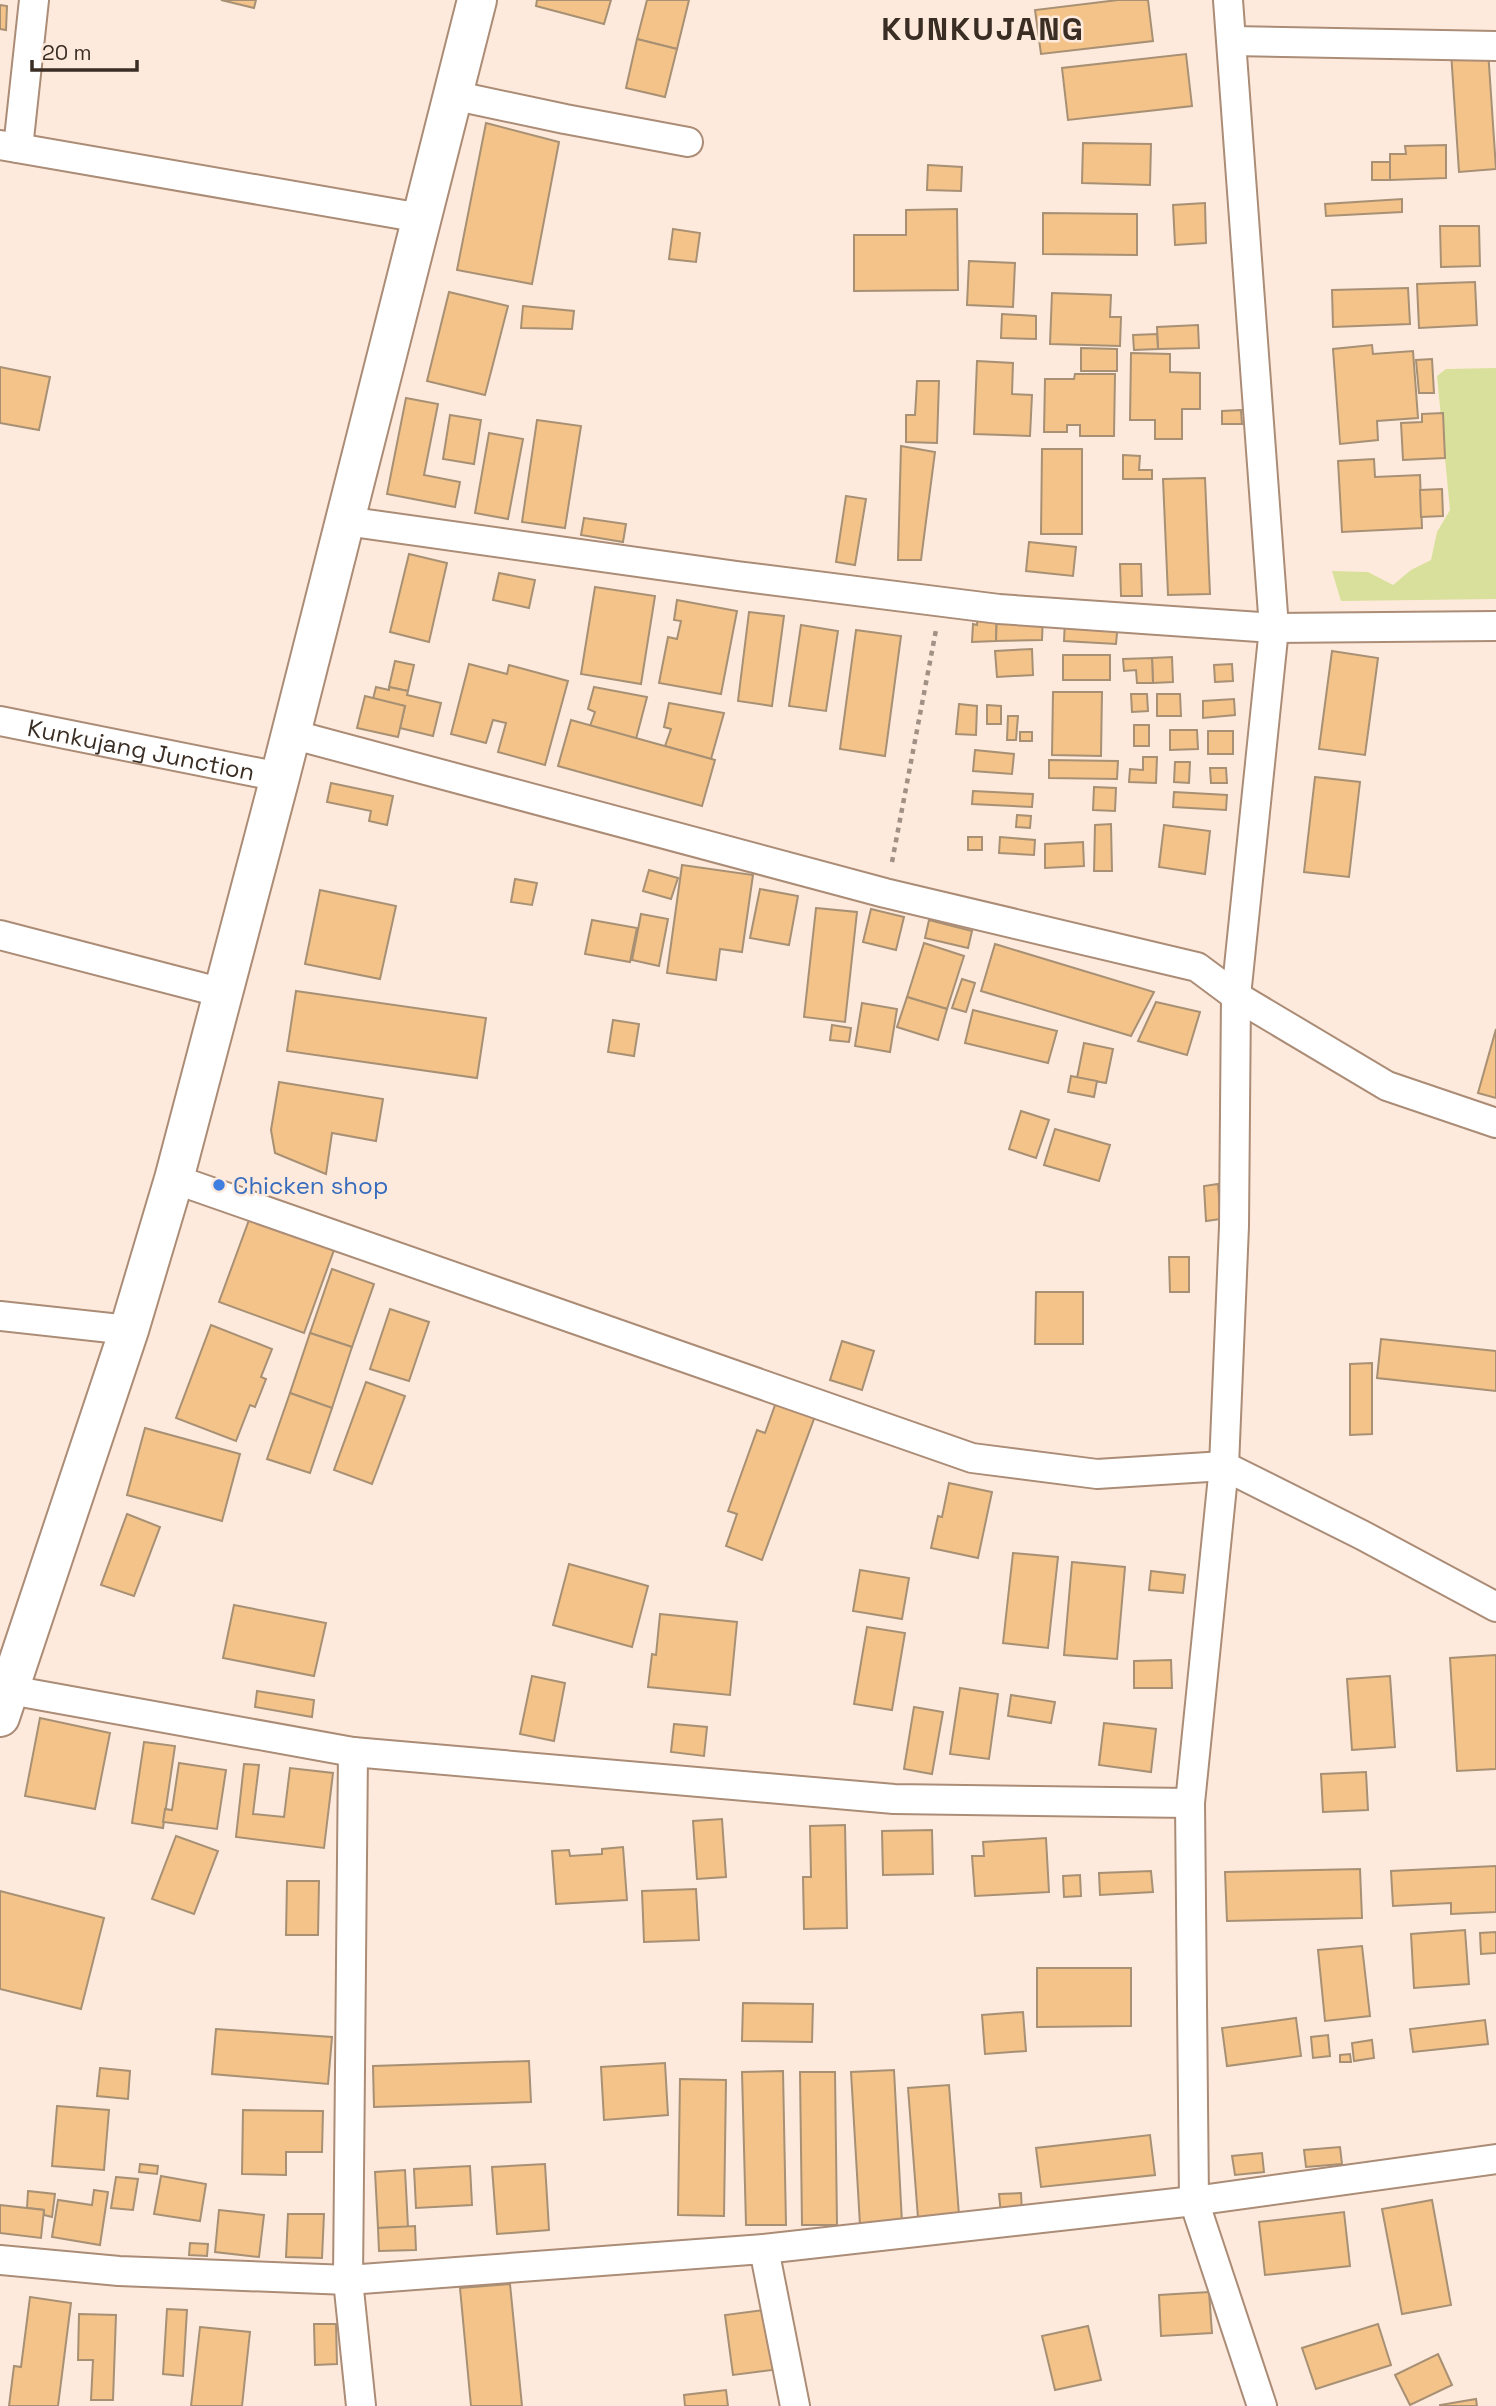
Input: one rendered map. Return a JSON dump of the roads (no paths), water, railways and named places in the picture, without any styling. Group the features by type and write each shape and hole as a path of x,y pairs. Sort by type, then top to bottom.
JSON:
{"street":[{"path":"34,0 9,147 421,218"},
{"path":"477,0 280,778 174,1179 130,1330 5,1704 354,1752 894,1799 1190,1803"},
{"path":"1228,0 1274,628 1236,996 1234,1226 1224,1466 1190,1803 1194,2201 1262,2406"},
{"path":"1232,41 1496,47"},
{"path":"452,95 688,142"},
{"path":"345,521 999,609 1274,628 1496,626"},
{"name":"Kunkujang Junction","path":"0,721 280,778"},
{"path":"291,734 885,893 1197,967 1236,996 1387,1086 1496,1123"},
{"path":"0,936 223,993"},
{"path":"174,1179 972,1458 1097,1475 1224,1466 1362,1535 1496,1607"},
{"path":"0,1315 130,1330"},
{"path":"354,1752 348,2280 361,2406"},
{"path":"0,2260 120,2271 348,2280 764,2249 1194,2201 1496,2159"},
{"path":"764,2249 795,2406"}],"place":[{"name":"Chicken shop","path":"219,1185"}],"district":[{"name":"KUNKUJANG","path":"983,29"}]}
